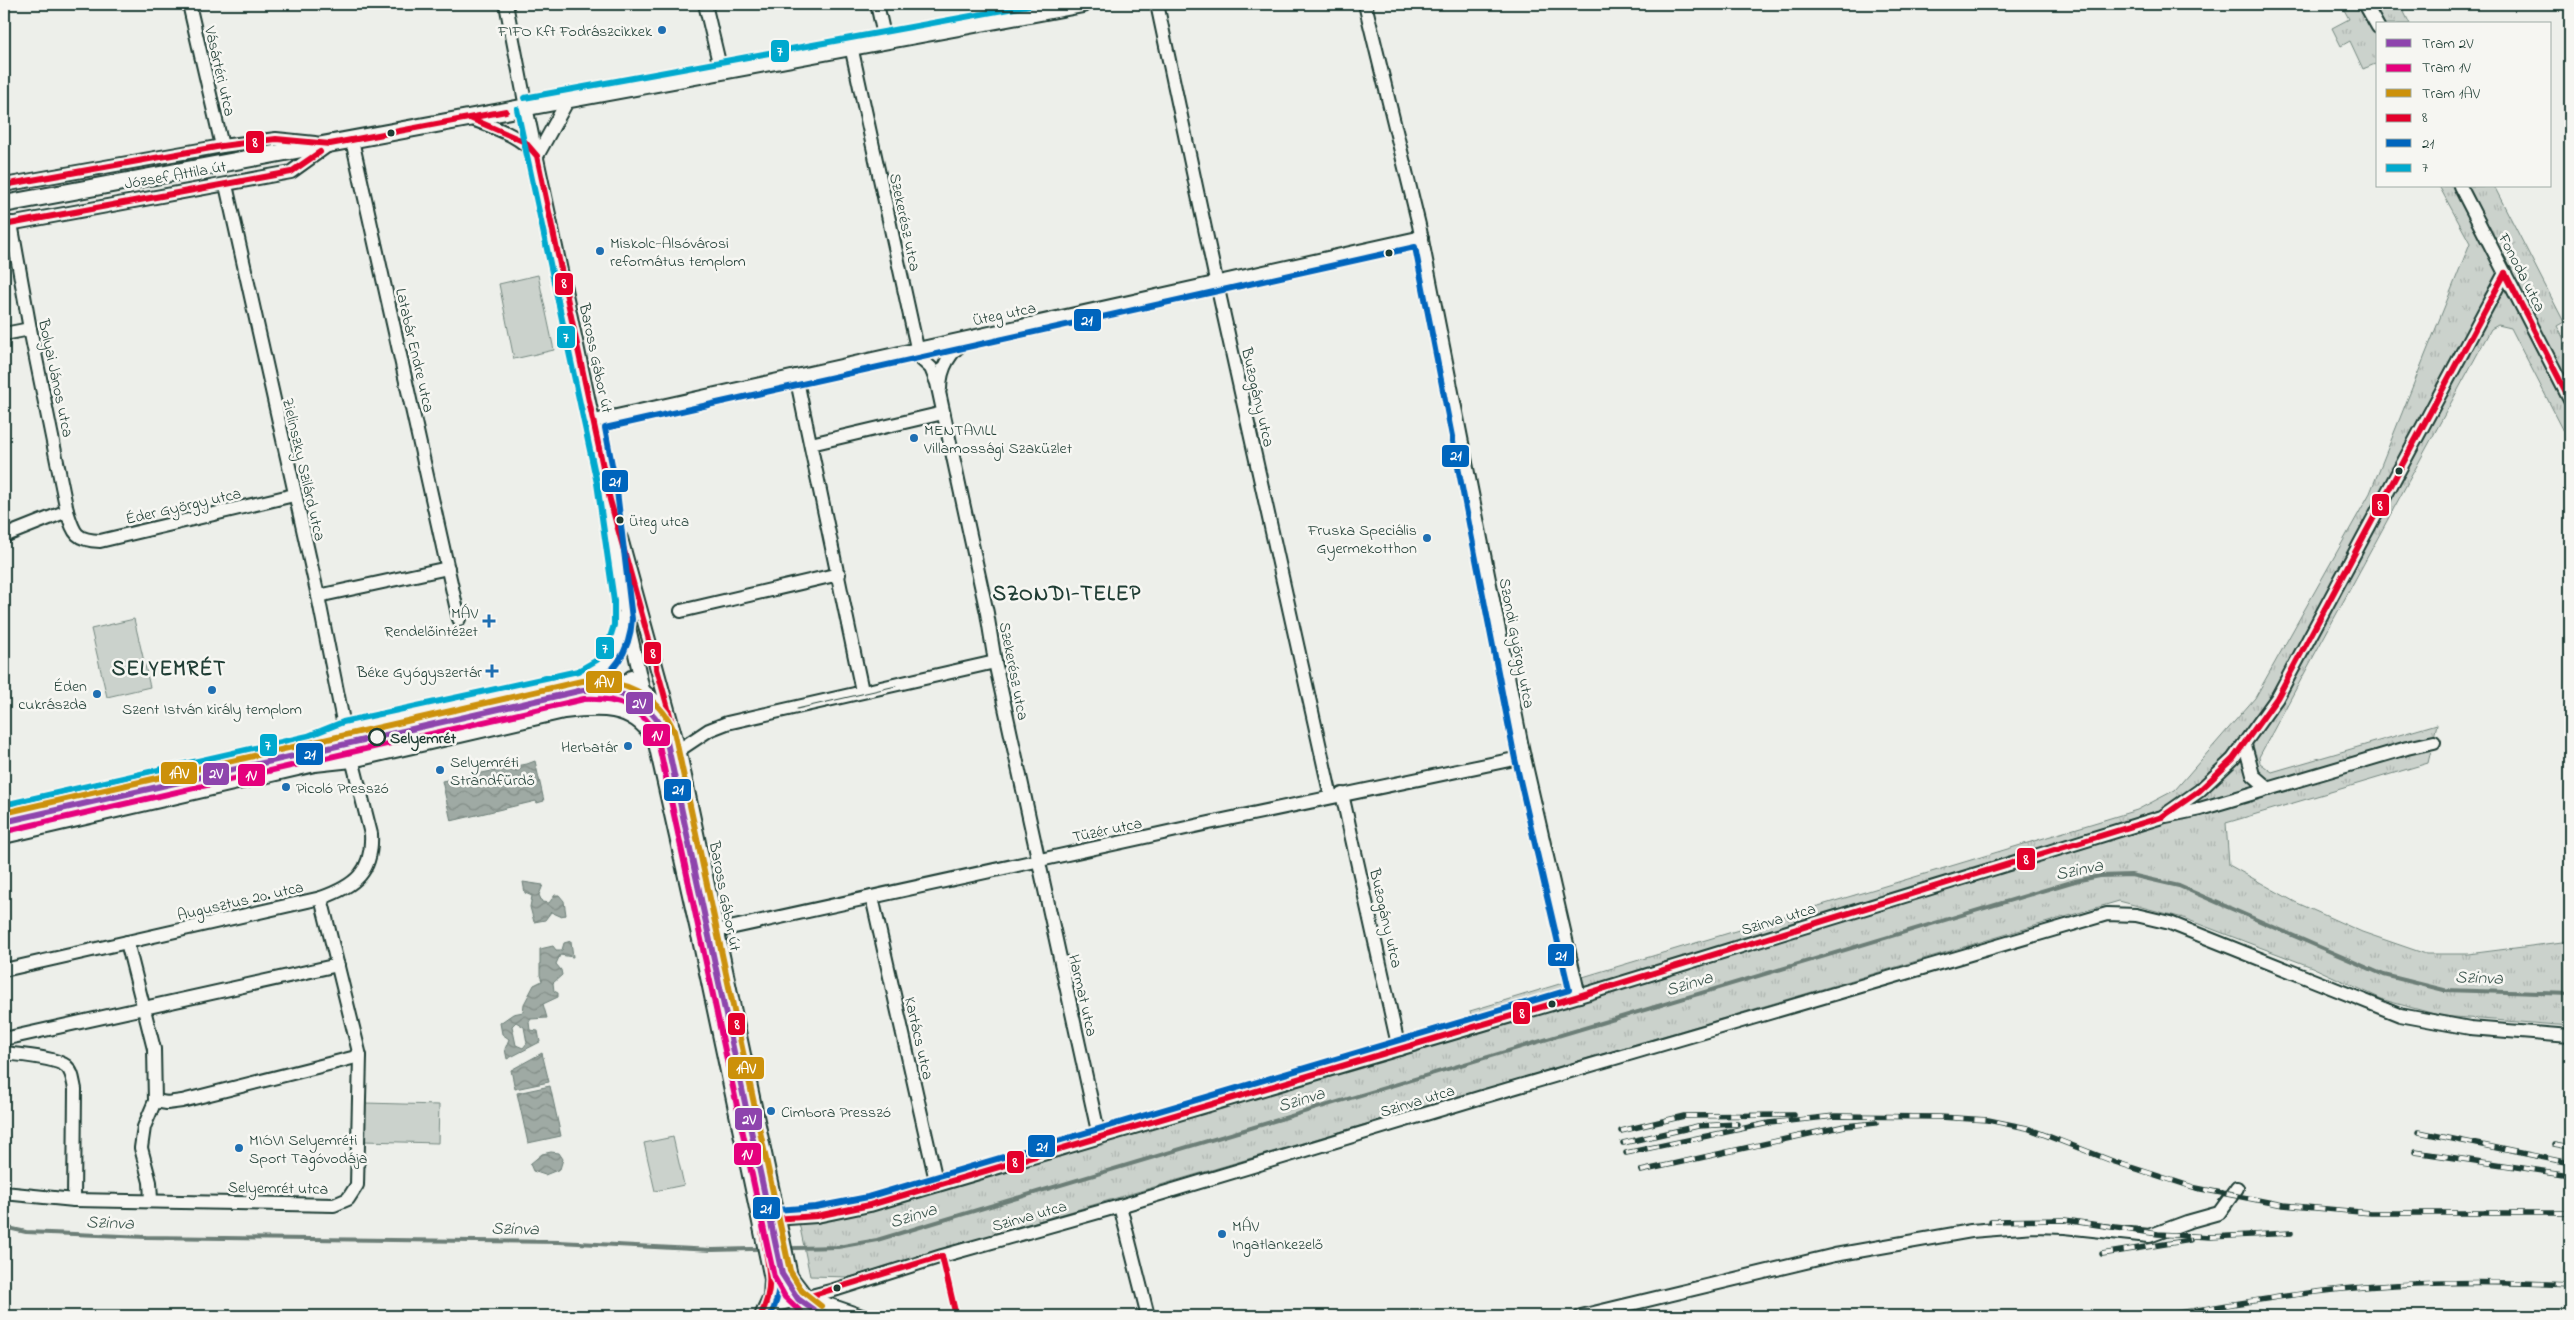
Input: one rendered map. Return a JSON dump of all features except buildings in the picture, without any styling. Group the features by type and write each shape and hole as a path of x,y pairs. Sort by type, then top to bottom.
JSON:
{"main road":[{"name":"József Attila út","path":"4,204 1083,4"}],"street":[{"name":"Vásártéri utca","path":"189,4 222,146"},
{"name":"Baross Gábor út","path":"506,4 526,107 610,500 623,600 698,935 771,1279 770,1297 762,1314"},
{"path":"705,4 721,71"},
{"path":"877,4 885,40"},
{"name":"Buzogány utca","path":"1158,4 1216,283 1336,796 1399,1049"},
{"name":"Szondi György utca","path":"1365,4 1422,237 1524,757 1579,996"},
{"path":"2366,4 2376,23"},
{"name":"Szekerész utca","path":"852,46 919,357 934,373 944,413 1038,860"},
{"path":"470,118 525,142 537,156 569,98"},
{"path":"4,185 276,138 330,144"},
{"name":"Latabár Endre utca","path":"352,140 460,619"},
{"path":"7,224 291,172 330,144"},
{"name":"Zielinszky Szilárd utca","path":"226,185 318,596 352,761"},
{"name":"Fonoda utca","path":"2461,188 2570,400"},
{"name":"Bolyai János utca","path":"7,224 67,511 73,531 79,537"},
{"name":"Üteg utca","path":"594,421 1422,237"},
{"name":"Szinva utca","path":"759,1220 817,1216 848,1210 937,1185 1579,996 2162,817 2212,779 2245,745 2277,698 2505,273"},
{"path":"4,334 30,328"},
{"name":"Szekerész utca","path":"940,399 941,379 949,357 960,345 980,335"},
{"path":"796,376 862,691"},
{"path":"811,444 944,413"},
{"name":"Éder György utca","path":"79,537 100,541 170,526 294,495"},
{"name":"Baross Gábor út","path":"610,500 679,750 777,1219 791,1276 807,1297"},
{"path":"4,536 67,511"},
{"path":"318,596 448,568"},
{"path":"681,611 839,574"},
{"path":"583,679 603,667 616,648 623,626 623,600"},
{"path":"564,712 608,696 628,681 639,668 645,652 647,631"},
{"path":"679,750 708,730 727,723 995,662"},
{"path":"4,814 312,744 345,732 583,679 608,678 628,681 643,689 658,702 673,726"},
{"path":"4,837 315,765 352,761 564,712 599,708 625,713 643,726 657,747"},
{"path":"2162,817 2434,742"},
{"path":"2245,745 2253,775 2269,788"},
{"name":"Tüzér utca","path":"698,935 1038,860 1524,757"},
{"name":"Augusztus 20. utca","path":"4,970 322,898 354,883 365,869 372,850 371,834 352,761"},
{"name":"Harmat utca","path":"1038,860 1099,1136"},
{"name":"Kartács utca","path":"872,897 937,1185"},
{"name":"Selyemrét utca","path":"4,1193 74,1200 334,1205 348,1199 357,1185 360,1056 322,898"},
{"name":"Szinva utca","path":"762,1314 777,1305 1120,1206 2094,917 2121,914 2170,923 2400,1015 2470,1028 2570,1036"},
{"path":"126,942 154,1049 155,1101 144,1127 141,1148 150,1182 150,1200"},
{"path":"4,1039 338,965"},
{"path":"4,1053 53,1061 66,1066 72,1073 74,1088 74,1200"},
{"path":"155,1101 167,1103 182,1101 360,1056"},
{"path":"1581,1316 1835,1255 1971,1231 2057,1227 2149,1236 2219,1213 2237,1188"},
{"path":"1120,1206 1148,1316"},
{"path":"807,1297 862,1316"}],"green space":[{"path":"2341,4 2400,4 2409,22 2376,22 2376,65 2375,64 2363,69 2350,41 2341,46 2332,28 2349,19"},
{"path":"2440,188 2495,188 2564,322 2557,326 2570,351 2570,443 2511,328 2498,325 2491,329 2259,757 2260,763 2272,772 2437,724 2428,763 2226,823 2229,865 2295,902 2362,932 2426,954 2468,954 2570,941 2570,1026 2442,1016 2384,1000 2312,967 2183,918 2119,901 850,1277 810,1276 796,1208 853,1200 1366,1048 1473,1020 1470,1011 2137,810 2175,790 2255,698 2370,493 2470,243"},
{"path":"538,275 554,350 514,359 499,284"},
{"path":"134,619 150,687 107,697 91,629"},
{"path":"365,1103 439,1105 438,1143 364,1141"},
{"path":"673,1137 684,1185 655,1191 644,1143"}],"water":[{"path":"535,761 544,801 537,803 536,801 451,821 442,781"},
{"path":"523,882 543,885 539,895 542,902 549,903 555,895 559,895 564,901 566,915 560,916 551,912 545,920 534,922 530,907 532,896 525,893"},
{"path":"571,941 573,957 560,955 556,964 561,970 562,975 553,983 554,991 558,993 558,997 543,1004 547,1018 531,1019 529,1022 530,1030 538,1031 540,1042 507,1059 505,1049 509,1039 502,1034 500,1023 513,1014 523,1012 524,1004 534,985 542,981 540,975 540,949 553,946 556,950 562,950 564,943","holes":["516,1022 524,1027 527,1043 523,1048 516,1045 512,1026"]},
{"path":"542,1053 549,1082 515,1089 511,1070"},
{"path":"550,1086 561,1136 528,1143 517,1093"},
{"path":"559,1153 563,1159 560,1169 545,1175 533,1171 530,1164 542,1154"}],"waterway":[{"name":"Szinva","path":"4,1227 26,1232 146,1237 559,1242 712,1250 838,1247 877,1240 2075,881 2100,876 2131,875 2179,886 2384,975 2444,990 2570,994"}],"tram line":[{"name":"1AV","path":"4,813 582,681 611,683 637,691 658,707 674,731 790,1271 802,1291 821,1306"},
{"path":"797,709 896,686"},
{"name":"2V","path":"4,822 583,690 608,691 631,698 641,704 650,712 665,733 782,1274 798,1299 822,1316"},
{"name":"1V","path":"6,831 584,699 617,702 636,711 651,726 657,736 774,1277 785,1297 805,1316"}],"railway":[{"path":"1621,1131 1684,1116 1794,1115"},
{"path":"1626,1153 1769,1123 1835,1116 1940,1117 1988,1120 2027,1128 2115,1162 2196,1188 2283,1205 2371,1213 2570,1213"},
{"path":"1641,1171 1845,1126 1876,1123"},
{"path":"1623,1143 1698,1126 1737,1124"},
{"path":"2419,1132 2570,1163"},
{"path":"2554,1144 2570,1147"},
{"path":"2415,1152 2570,1175"},
{"path":"1991,1221 2065,1220 2158,1234 2210,1237 2291,1233"},
{"path":"2102,1254 2190,1240"},
{"path":"2161,1316 2278,1297 2366,1287 2461,1282 2570,1285"}],"transit line":[{"name":"7","path":"524,98 1036,4"},
{"name":"7","path":"4,805 308,736 343,722 578,671 597,660 608,644 614,625 614,601 597,483 517,109"},
{"name":"8","path":"4,185 222,146 276,139 330,144 506,111"},
{"name":"8","path":"470,118 525,142 537,156 610,500 674,730 694,818 777,1219 791,1276 807,1297"},
{"name":"8","path":"4,225 291,172 320,152"},
{"name":"21","path":"6,823 313,753 348,739 583,688 594,683 612,670 624,652 631,631 632,619 617,491 605,428 1415,247 1515,759 1569,990 868,1197 816,1207 776,1210"},
{"name":"8","path":"2505,273 2570,400"},
{"name":"8","path":"759,1220 817,1216 870,1205 1579,996 2162,817 2199,791 2233,759 2277,698 2505,273"},
{"name":"21","path":"567,692 599,688 624,691 635,696 645,704 655,714 665,729 769,1221 783,1279 800,1302"},
{"name":"21","path":"770,1316 775,1306 779,1285 771,1230"},
{"name":"8","path":"760,1316 768,1296 769,1285 768,1264 762,1232"},
{"name":"8","path":"942,1256 956,1316"},
{"name":"8","path":"807,1297 942,1256"}],"place":[{"name":"FIFO Kft Fodrászcikkek","path":"662,30"},
{"name":"Miskolc-Alsóvárosi református templom","path":"600,251"},
{"name":"MENTAVILL Villamossági Szaküzlet","path":"914,438"},
{"name":"Üteg utca","path":"620,520"},
{"name":"Fruska Speciális Gyermekotthon","path":"1427,538"},
{"name":"MÁV Rendelőintézet","path":"489,621"},
{"name":"Béke Gyógyszertár","path":"492,671"},
{"name":"Szent István király templom","path":"212,690"},
{"name":"Éden cukrászda","path":"97,694"},
{"name":"Selyemrét","path":"377,737"},
{"name":"Herbatár","path":"628,746"},
{"name":"Selyemréti Strandfürdő","path":"440,770"},
{"name":"Picoló Presszó","path":"286,787"},
{"name":"Cimbora Presszó","path":"771,1111"},
{"name":"MIÓVI Selyemréti Sport Tagóvodája","path":"239,1148"},
{"name":"MÁV Ingatlankezelő","path":"1222,1234"}],"district":[{"name":"SZONDI-TELEP","path":"1067,593"},
{"name":"SELYEMRÉT","path":"169,668"}]}
